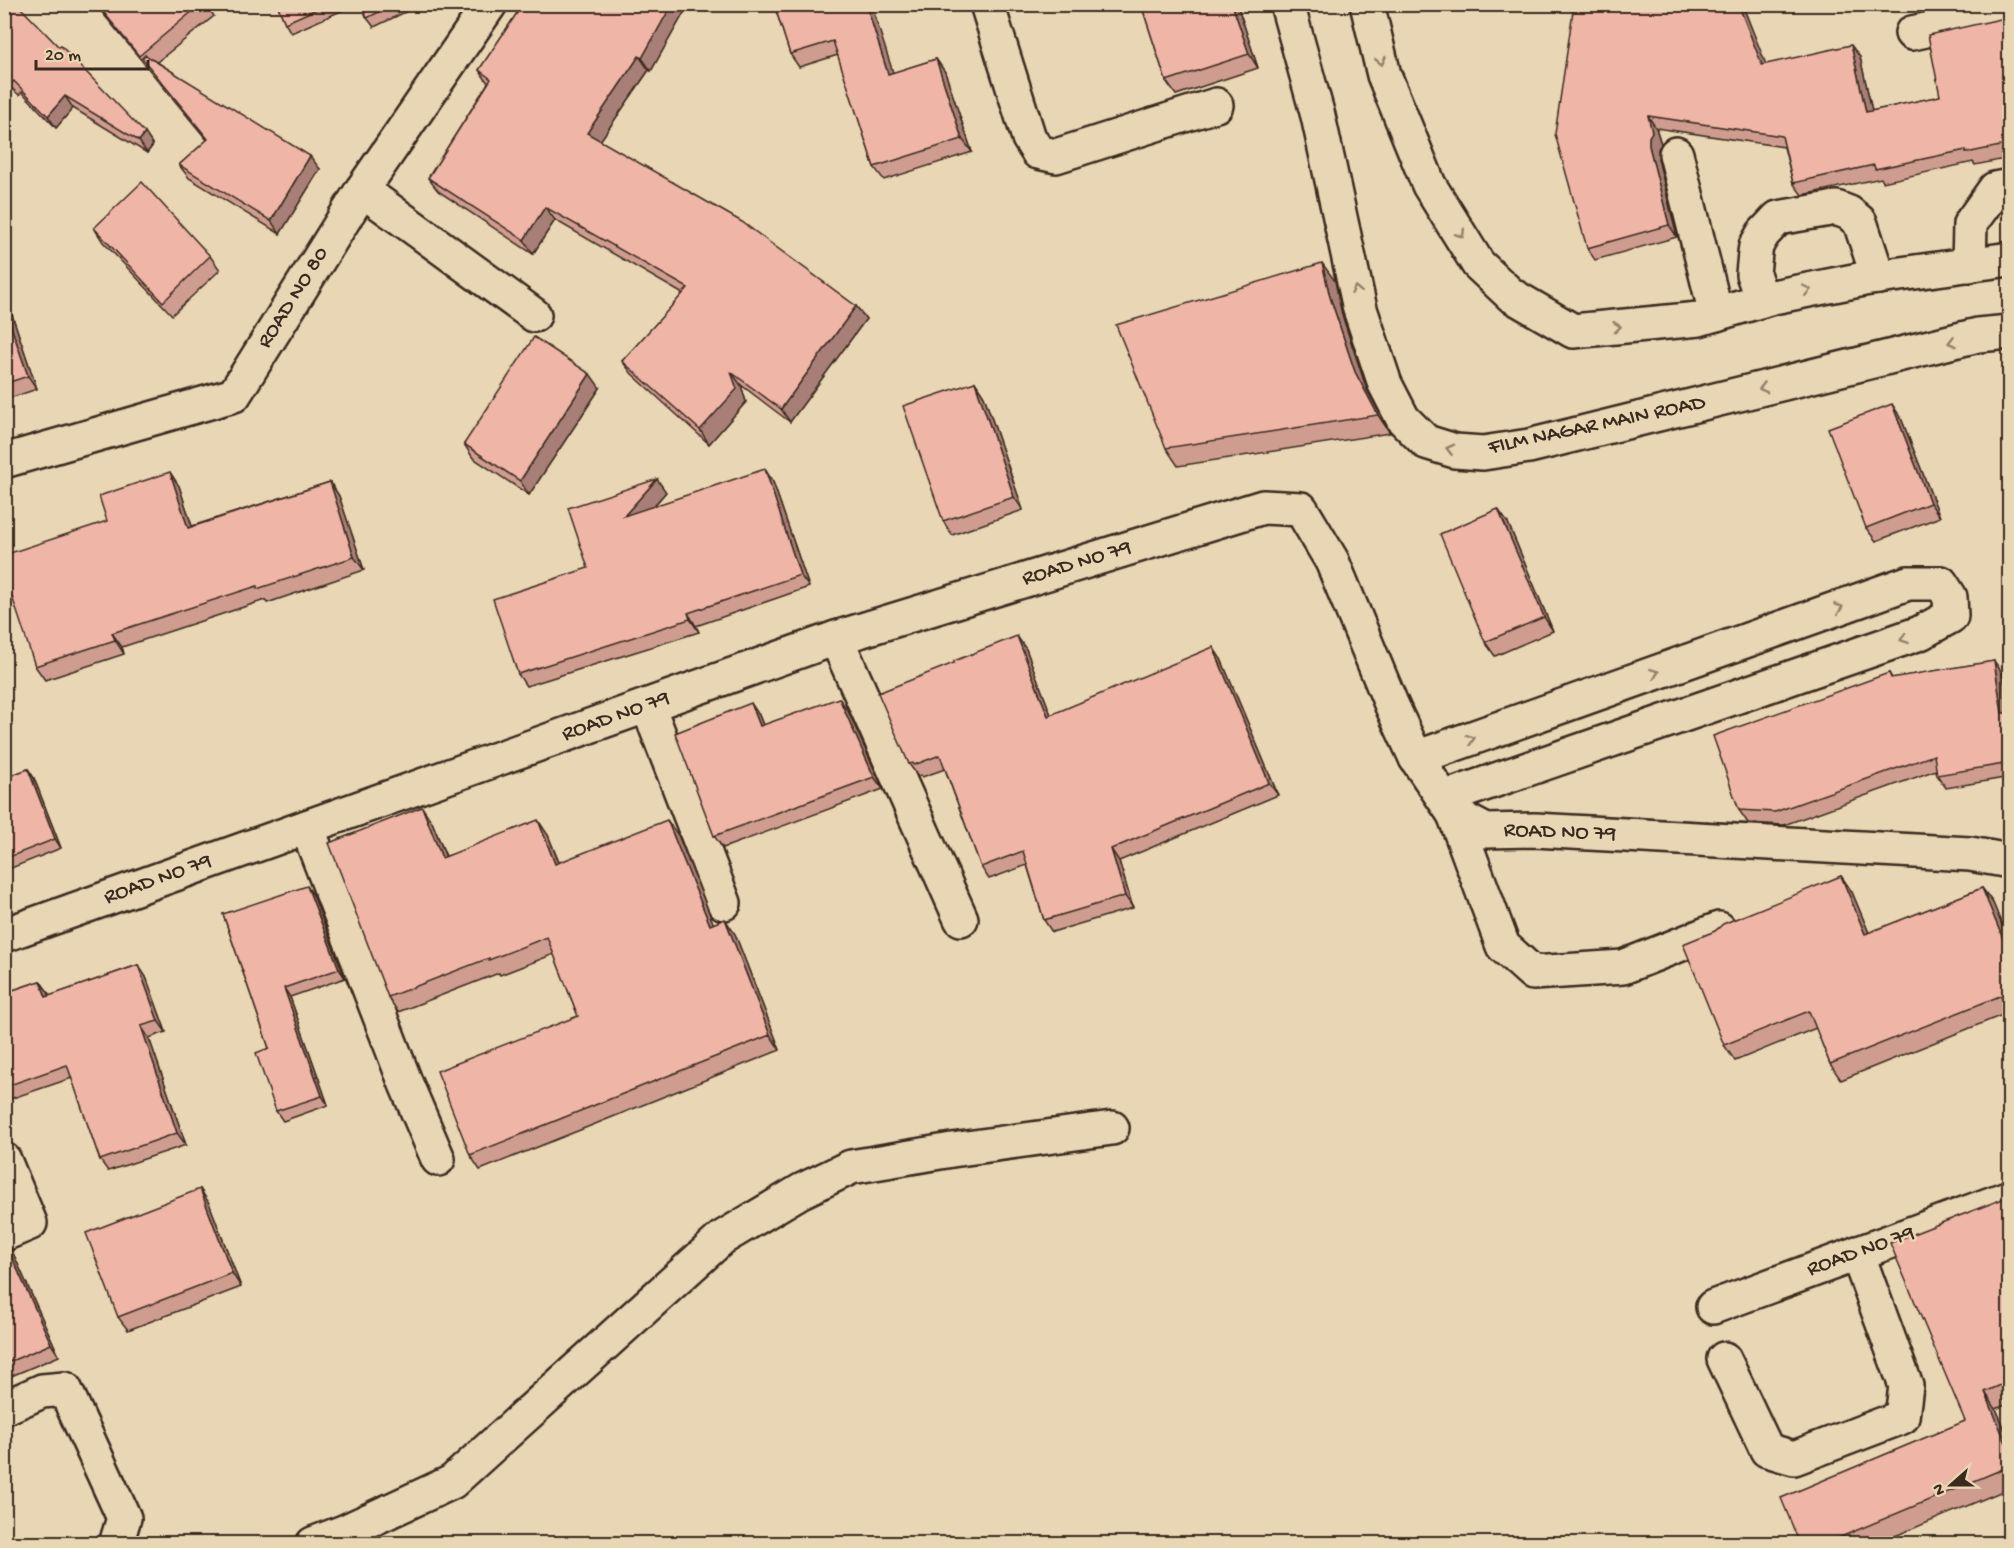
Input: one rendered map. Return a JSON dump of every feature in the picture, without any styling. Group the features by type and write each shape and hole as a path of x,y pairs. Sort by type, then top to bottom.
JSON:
{"street":[{"name":"ROAD NO 80","path":"4,461 234,395 362,190 490,4"},
{"path":"987,4 1029,138 1038,152 1056,156 1216,105"},
{"name":"FILM NAGAR MAIN ROAD","path":"1287,4 1318,117 1360,309 1385,384 1403,419 1426,442 1455,451 1484,453 1529,446 1978,335 2010,332"},
{"path":"1367,4 1384,75 1429,185 1478,264 1511,295 1573,331 1698,319 1762,300 1878,277 2010,259"},
{"path":"1912,33 2010,12"},
{"path":"1676,154 1716,314"},
{"path":"1969,265 1970,224 1995,189 2010,186"},
{"path":"362,190 534,315"},
{"path":"1762,300 1753,274 1756,246 1763,234 1778,218 1836,208 1849,213 1860,222 1878,277"},
{"name":"ROAD NO 79","path":"4,935 836,639 1263,507 1301,509 1332,561 1416,758 1449,806 1486,831 1535,830 1959,853 2010,861"},
{"path":"1416,758 1908,583 1941,583 1950,597 1951,616 1920,633 1449,806 1503,946 1533,973 1623,967 1719,929"},
{"path":"836,639 961,919"},
{"path":"648,706 724,903"},
{"path":"307,827 406,1084 438,1159"},
{"path":"313,1544 452,1482 722,1238 801,1191 851,1167 952,1150 1112,1128"},
{"path":"4,1160 30,1223 4,1234"},
{"name":"ROAD NO 79","path":"1713,1307 2010,1197"},
{"path":"1724,1359 1767,1450 1794,1458 1902,1417 1906,1386 1857,1253"},
{"path":"4,1408 42,1391 65,1389 124,1518 116,1544"}],"building":[{"path":"4,4 17,4 59,47 61,46 145,133 139,141 65,96 48,116 14,81 11,84 4,77"},
{"path":"97,4 201,4 139,56"},
{"path":"277,4 328,4 285,23"},
{"path":"361,4 395,4 367,18"},
{"path":"523,4 672,4 642,58 639,56 587,133 742,222 856,306 781,409 731,372 737,389 700,430 622,361 688,288 545,207 524,240 428,178 491,79 479,70"},
{"path":"774,4 866,4 888,74 936,59 962,139 874,167 833,41 790,54"},
{"path":"1141,4 1232,4 1249,54 1166,81"},
{"path":"1574,4 1738,4 1762,65 1851,45 1866,112 1940,96 1928,35 2010,15 2010,144 1966,153 1966,150 1875,169 1874,165 1793,183 1782,136 1648,116 1652,132 1649,137 1649,146 1669,225 1587,248 1555,134"},
{"path":"145,55 310,156 271,221 179,165 208,139 142,58"},
{"path":"142,182 210,256 163,302 94,228"},
{"path":"1322,263 1330,297 1355,372 1378,415 1166,448 1116,325"},
{"path":"4,306 28,376 4,384"},
{"path":"534,337 590,374 520,481 464,444"},
{"path":"975,382 1014,497 943,521 903,406"},
{"path":"1892,404 1930,503 1866,528 1828,428"},
{"path":"765,469 800,575 688,613 690,619 518,674 493,599 588,568 568,508 657,479 624,516"},
{"path":"170,472 188,528 330,482 354,557 112,633 115,640 35,666 4,572 4,555 107,521 99,496"},
{"path":"1498,509 1544,617 1485,642 1440,534"},
{"path":"1017,636 1048,716 1213,647 1269,783 1111,849 1125,896 1044,920 1023,851 981,867 940,755 914,765 909,764 878,693"},
{"path":"1994,661 2002,713 2010,713 2010,763 1937,775 1934,755 1775,812 1739,810 1713,736 1889,673 1891,678"},
{"path":"839,698 874,777 714,836 675,733 751,703 760,726"},
{"path":"28,769 55,839 4,859 4,778"},
{"path":"422,807 442,858 538,820 555,864 667,820 710,925 725,919 770,1035 470,1155 437,1071 578,1016 547,937 388,997 329,843"},
{"path":"1841,876 1865,934 1982,888 2010,956 2010,992 1830,1064 1809,1011 1724,1045 1683,944 1715,931 1723,924"},
{"path":"307,886 339,969 284,988 322,1096 276,1111 256,1053 269,1048 223,914"},
{"path":"138,965 158,1021 141,1026 177,1133 100,1160 67,1065 4,1087 4,993 40,981 46,997"},
{"path":"200,1189 232,1273 118,1317 86,1233"},
{"path":"2010,1194 2010,1381 1985,1392 2010,1453 2010,1466 1824,1544 1800,1544 1781,1498 1965,1421 1890,1243 2005,1198"},
{"path":"4,1240 51,1344 4,1364"}]}
